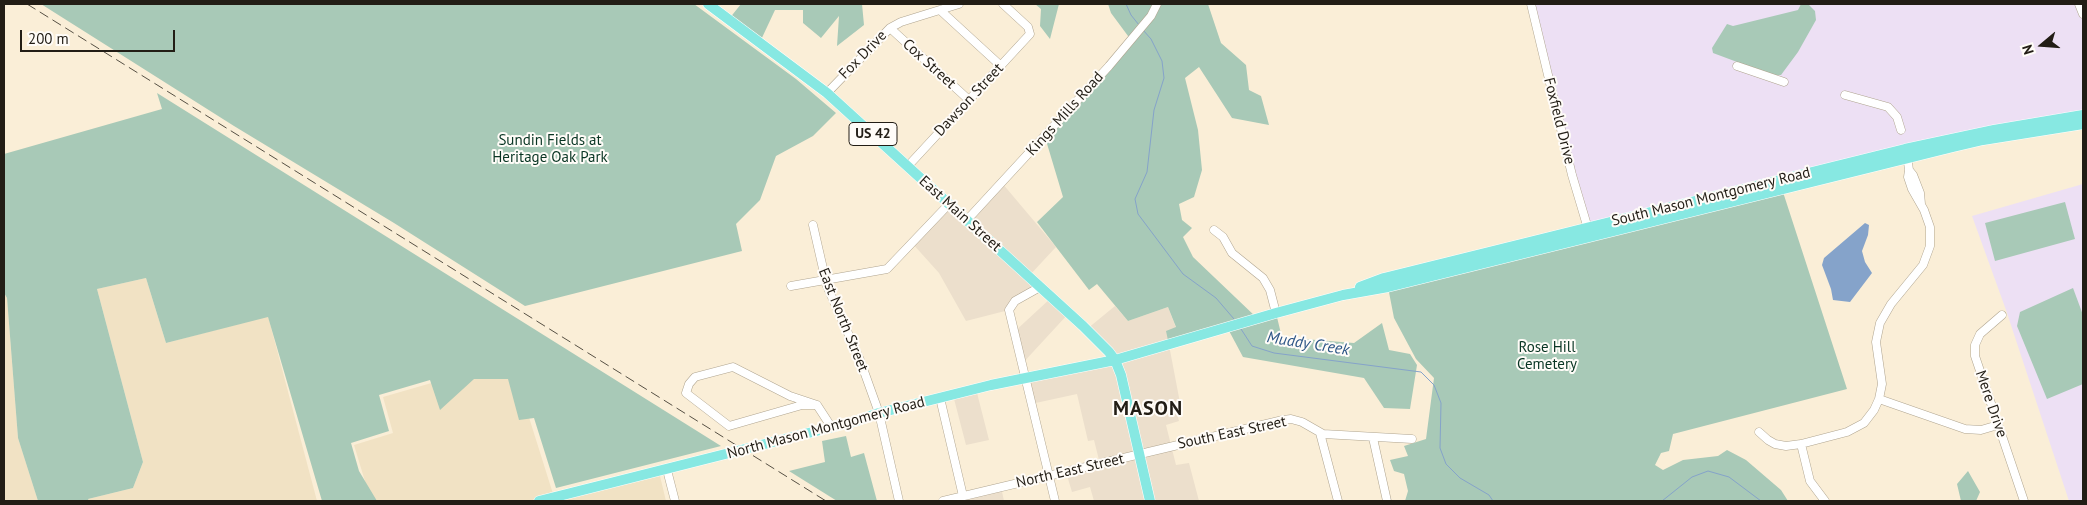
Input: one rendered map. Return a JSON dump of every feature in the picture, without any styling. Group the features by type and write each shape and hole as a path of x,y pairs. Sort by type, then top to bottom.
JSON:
{"main road":[{"name":"East Main Street","path":"708,4 827,93 1100,341 1115,360"},
{"name":"South Mason Montgomery Road","path":"1115,360 1276,312 1344,295 1388,287 1589,232 1994,130 2083,115"},
{"name":"South Mason Montgomery Road","path":"1906,153 2083,124"},
{"path":"1087,366 1100,356 1100,341"},
{"name":"North Mason Montgomery Road","path":"539,501 832,428 879,413 940,398 1025,378 1115,360"},
{"name":"US 42","path":"1115,360 1150,501"}],"street":[{"name":"Fox Drive","path":"827,93 890,28 901,22 960,4"},
{"name":"Dawson Street","path":"908,166 1030,34 1028,27 1002,4"},
{"name":"Kings Mills Road","path":"967,220 1071,109 1151,16 1157,4"},
{"name":"Foxfield Drive","path":"1531,4 1573,179 1589,232"},
{"path":"2079,4 2083,14"},
{"path":"940,10 1001,66"},
{"name":"Cox Street","path":"890,28 969,100"},
{"path":"1737,66 1784,82"},
{"path":"1845,94 1888,107 1897,116 1900,130 1893,122"},
{"path":"1759,432 1775,444 1786,446 1840,435 1854,429 1868,418 1879,399 1882,376 1876,342 1880,324 1891,304 1922,265 1930,246 1930,227 1921,204 1917,184 1909,170 1906,153"},
{"path":"791,286 887,269 949,204"},
{"name":"East North Street","path":"813,225 825,280 860,360 879,413 900,501"},
{"path":"1214,230 1223,237 1232,253 1263,278 1270,290 1276,312"},
{"path":"1040,287 1014,301 1009,310 1055,501"},
{"name":"Mere Drive","path":"2002,315 1980,334 1975,349 1979,371 2024,501"},
{"path":"817,405 802,405 729,426 686,393 689,384 695,377 733,367 790,396 817,405 832,428"},
{"path":"940,398 963,496"},
{"path":"1879,399 1965,429 1981,430 1998,425"},
{"name":"South East Street","path":"1139,454 1291,419 1302,422 1320,433 1373,438 1412,439"},
{"path":"1320,433 1338,501"},
{"path":"1373,438 1387,501"},
{"path":"1801,444 1810,481 1826,501"},
{"name":"North East Street","path":"942,501 1139,454"},
{"path":"667,470 675,501"}],"shaded area":[{"path":"1531,4 2083,4 2083,115 1588,228"},
{"path":"1002,183 1056,247 1029,276 1040,287 1009,310 966,321 939,273 912,243 949,204 967,220"},
{"path":"2083,184 2083,501 2069,501 2006,310 1972,216"},
{"path":"146,278 166,343 268,316 317,501 89,501 88,499 133,488 143,462 97,289"},
{"path":"4,293 7,298 18,438 38,501 4,501"},
{"path":"1052,297 1069,313 1021,365 1013,333"},
{"path":"1115,306 1128,321 1168,307 1181,341 1169,345 1181,408 1176,410 1179,421 1166,425 1176,465 1189,463 1199,501 1094,501 1090,487 1072,492 1066,472 1100,464 1094,440 1088,441 1077,394 1031,404 1025,378 1115,360 1087,329"},
{"path":"511,360 554,497 659,472 666,501 371,501 354,445 393,433 383,397"},
{"path":"976,389 989,440 966,445 953,395"},
{"path":"1001,487 1004,501 940,501"}],"green space":[{"name":"Sundin Fields at Heritage Oak Park","path":"41,4 694,4 796,79 836,113 813,136 776,156 760,200 736,224 742,251 525,306"},
{"path":"741,4 862,4 864,25 837,46 839,16 821,38 803,23 803,10 775,10 760,42 729,19"},
{"path":"1035,4 1059,4 1050,39 1040,26 1041,9"},
{"path":"1108,4 1208,4 1221,43 1246,65 1249,90 1261,96 1269,125 1232,118 1199,67 1185,78 1198,130 1202,170 1194,197 1179,204 1182,220 1192,228 1183,237 1193,257 1257,318 1276,313 1283,342 1294,345 1304,339 1354,343 1382,323 1389,350 1410,354 1417,365 1410,409 1384,408 1364,378 1243,357 1227,327 1169,345 1166,331 1176,327 1168,307 1128,321 1097,284 1089,290 1037,222 1063,197 1045,137 1131,40 1111,13"},
{"path":"1801,4 1809,5 1815,11 1816,20 1798,52 1781,75 1772,75 1713,53 1712,48 1727,24 1733,26 1798,10"},
{"path":"157,93 721,446 556,488 534,418 519,420 508,379 474,379 440,410 430,380 379,395 389,431 351,443 359,471 377,501 322,501 268,317 166,343 146,278 97,289 143,462 133,488 88,499 89,501 38,501 18,438 7,298 4,293 4,154 162,109"},
{"name":"Rose Hill Cemetery","path":"1782,189 1847,389 1673,434 1669,451 1661,453 1655,465 1663,470 1683,460 1718,456 1727,450 1746,460 1781,490 1788,501 1405,501 1408,491 1404,474 1394,471 1390,460 1408,456 1404,446 1426,439 1434,378 1416,359 1394,318 1388,287"},
{"path":"2065,202 2075,239 1995,261 1985,223"},
{"path":"2073,288 2083,315 2083,384 2047,399 2017,326 2020,312"},
{"path":"846,436 851,457 864,453 877,501 837,501 789,471 825,462 822,441"},
{"path":"1968,471 1980,492 1976,501 1961,501 1957,484"}],"water":[{"path":"1865,223 1869,225 1868,235 1862,251 1865,262 1872,273 1850,302 1833,300 1822,265 1824,258"}],"waterway":[{"name":"Muddy Creek","path":"1126,4 1131,15 1139,25"},
{"name":"Muddy Creek","path":"1143,30 1151,39 1162,61 1164,78 1154,110 1147,172 1135,199 1138,214 1183,274 1216,298 1234,319"},
{"name":"Muddy Creek","path":"1241,329 1252,346 1274,353 1421,372 1434,385 1441,403 1440,448 1446,464 1460,478 1489,495 1493,501"},
{"name":"Muddy Creek","path":"1662,501 1692,477 1708,471 1729,477 1761,501"}],"railway":[{"path":"27,4 826,501"}],"district":[{"name":"MASON","path":"1148,409"}]}
